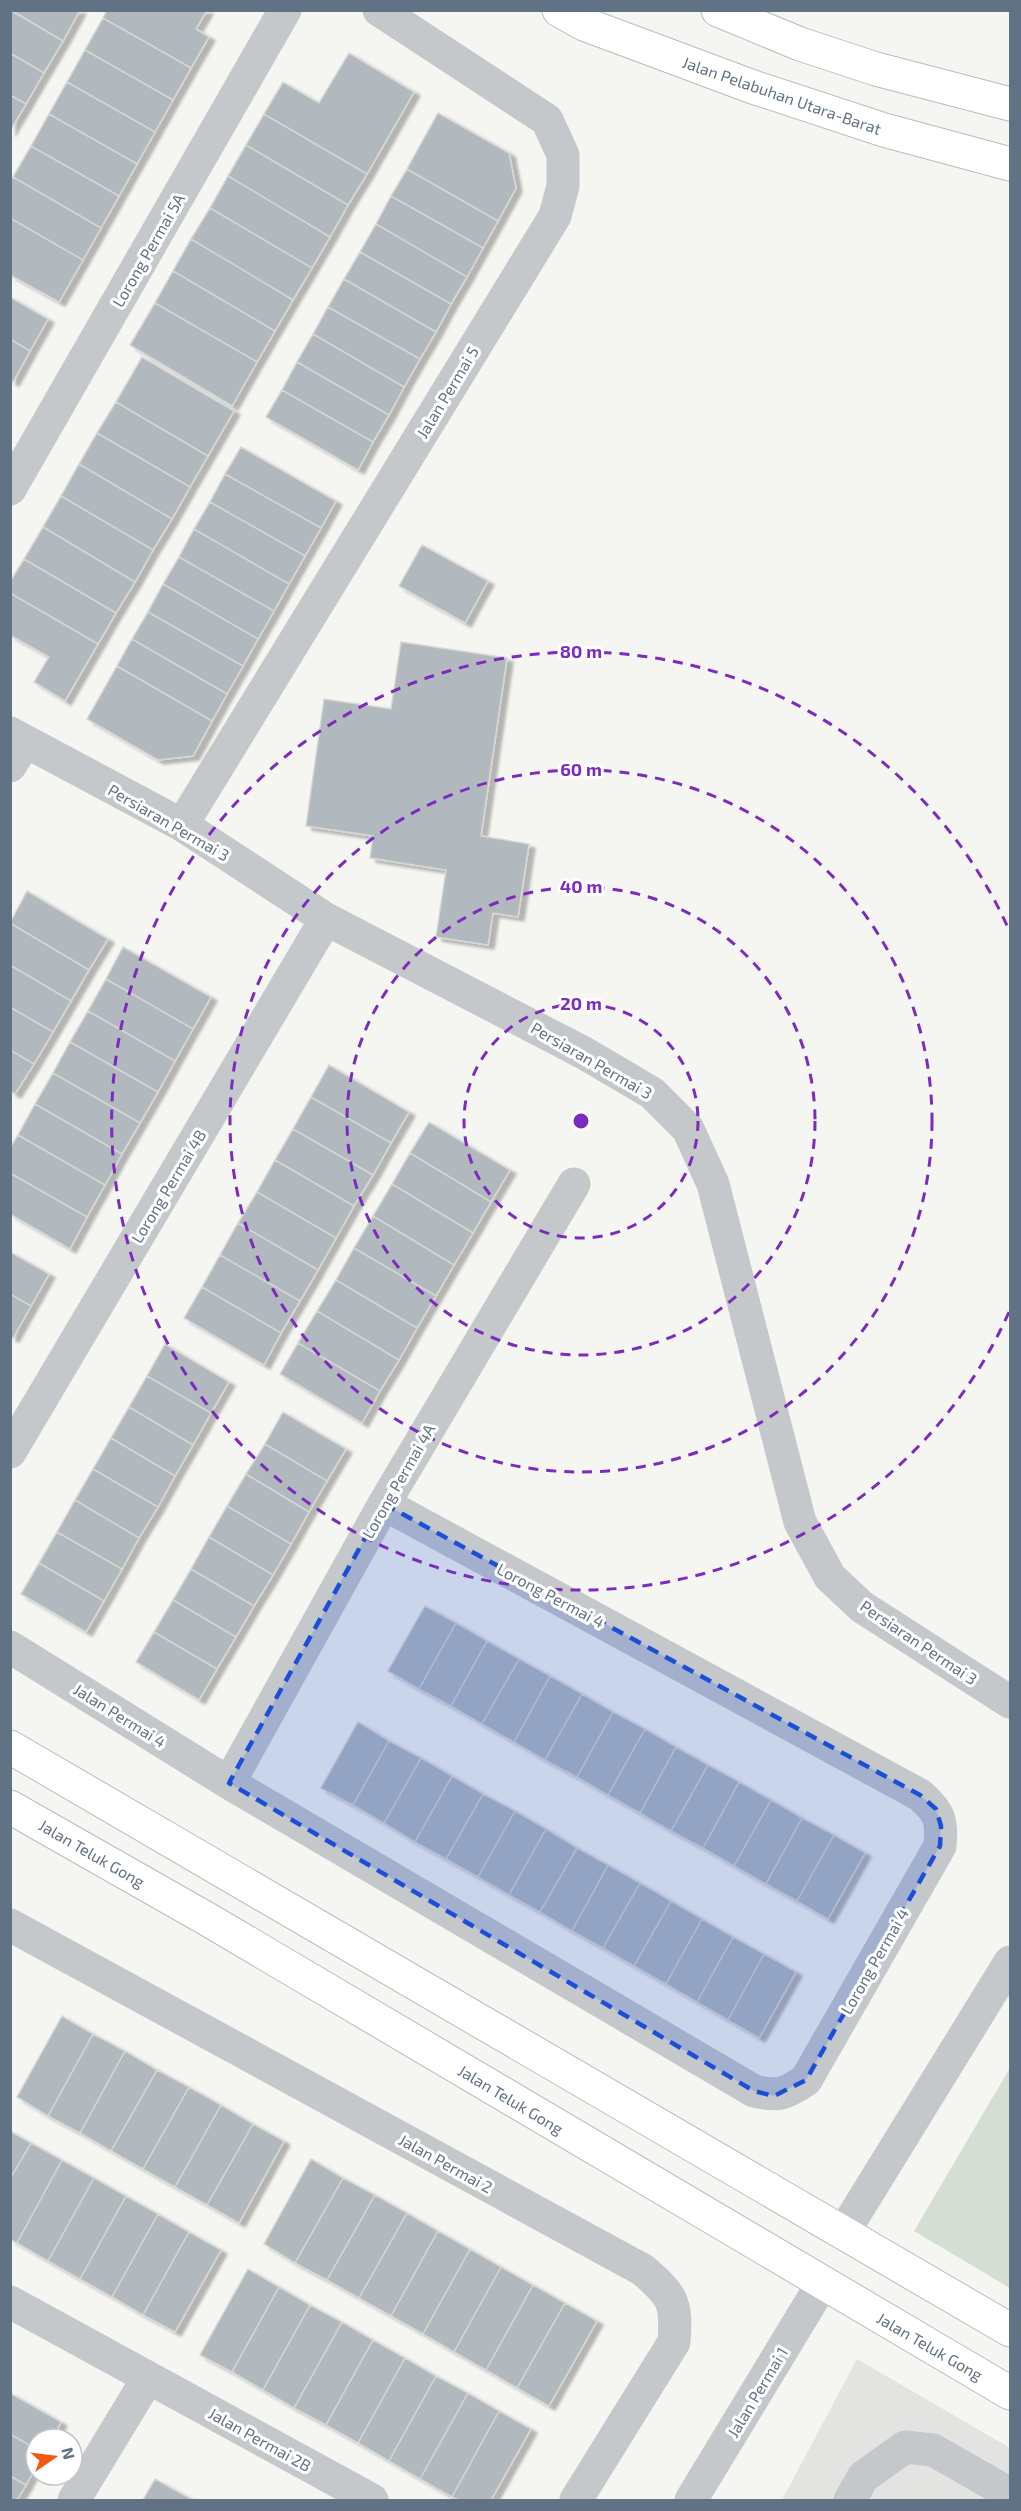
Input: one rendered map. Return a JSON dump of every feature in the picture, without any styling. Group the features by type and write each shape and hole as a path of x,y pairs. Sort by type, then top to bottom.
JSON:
{"main road":[{"name":"Jalan Pelabuhan Utara-Barat","path":"559,10 584,24 753,87 884,130 1011,164"},
{"path":"718,10 800,44 855,62 1011,104"},
{"path":"10,1747 1011,2330"},
{"name":"Jalan Teluk Gong","path":"10,1807 207,1919 822,2284 1011,2393"}],"street":[{"name":"Lorong Permai 5A","path":"10,489 285,10"},
{"name":"Jalan Permai 5","path":"182,825 555,216 563,186 563,154 547,120 379,10"},
{"name":"Persiaran Permai 3","path":"15,747 182,825 326,919 584,1053 652,1093 688,1129 713,1184 800,1522 830,1577 862,1607 1011,1702"},
{"name":"Lorong Permai 4B","path":"10,1452 326,919"},
{"name":"Lorong Permai 4A","path":"229,1783 384,1504 574,1184"},
{"name":"Lorong Permai 4","path":"229,1783 754,2091 774,2096 806,2080 940,1846 941,1826 936,1809 920,1795 384,1504"},
{"name":"Jalan Permai 4","path":"10,1647 229,1783"},
{"name":"Jalan Permai 2","path":"14,1934 643,2270 668,2292 676,2317 674,2342 576,2500"},
{"path":"843,2233 1011,1962"},
{"name":"Jalan Permai 1","path":"691,2500 822,2284"},
{"name":"Jalan Permai 2B","path":"10,2302 372,2500"},
{"path":"74,2500 148,2378"},
{"path":"850,2500 863,2477 905,2447 933,2450 1011,2494"}],"highlighted area":[{"path":"384,1504 920,1795 936,1809 941,1826 940,1846 806,2080 774,2096 754,2091 229,1783"}],"shaded area":[{"path":"1010,2068 1010,2288 914,2231"},
{"path":"857,2359 1010,2448 1010,2500 782,2500"}],"building":[{"path":"10,10 63,41 44,73 10,53"},
{"path":"11,10 80,10 63,41"},
{"path":"107,10 207,10 196,29 209,37 191,68 103,18"},
{"path":"103,18 191,68 173,100 85,50"},
{"path":"85,50 173,100 155,132 67,82"},
{"path":"10,53 44,73 26,104 10,95"},
{"path":"349,53 414,92 367,174 264,114 283,82 319,103"},
{"path":"67,82 155,132 137,164 49,114"},
{"path":"10,95 26,104 10,131"},
{"path":"438,113 509,153 516,188 498,221 407,169"},
{"path":"49,114 137,164 119,196 31,146"},
{"path":"264,114 367,174 348,205 246,145"},
{"path":"246,145 348,205 330,237 228,176"},
{"path":"31,146 119,196 101,228 13,177"},
{"path":"407,169 498,221 483,248 391,196"},
{"path":"228,176 330,237 312,268 210,208"},
{"path":"13,177 101,228 83,260 10,218 10,181"},
{"path":"391,196 483,248 467,277 376,224"},
{"path":"210,208 312,268 293,300 191,239"},
{"path":"10,218 83,260 59,302 10,275"},
{"path":"376,224 467,277 451,304 360,252"},
{"path":"191,239 293,300 275,331 173,271"},
{"path":"360,252 451,304 436,332 344,279"},
{"path":"173,271 275,331 257,362 155,303"},
{"path":"344,279 436,332 420,359 328,307"},
{"path":"10,297 48,319 30,351 10,339"},
{"path":"155,303 257,362 232,406 130,345"},
{"path":"328,307 420,359 404,387 313,334"},
{"path":"313,334 404,387 389,415 297,362"},
{"path":"10,339 30,351 13,382 10,381"},
{"path":"142,357 234,411 208,456 116,402"},
{"path":"297,362 389,415 373,442 282,390"},
{"path":"282,390 373,442 358,470 266,417"},
{"path":"116,402 208,456 190,487 97,433"},
{"path":"97,433 190,487 172,519 79,464"},
{"path":"241,447 336,501 321,528 225,474"},
{"path":"79,464 172,519 153,550 61,496"},
{"path":"225,474 321,528 305,556 210,502"},
{"path":"61,496 153,550 135,582 43,527"},
{"path":"210,502 305,556 289,584 194,529"},
{"path":"43,527 135,582 116,613 24,559"},
{"path":"194,529 289,584 274,611 179,557"},
{"path":"422,545 488,581 465,623 399,586"},
{"path":"179,557 274,611 258,639 163,584"},
{"path":"24,559 116,613 98,644 10,593 10,582"},
{"path":"163,584 258,639 243,666 148,612"},
{"path":"10,593 98,644 65,701 34,682 49,657 10,635"},
{"path":"148,612 243,666 227,694 132,639"},
{"path":"132,639 227,694 212,721 117,666"},
{"path":"401,642 507,658 481,836 529,844 518,917 493,913 488,945 436,937 446,870 370,858 373,836 306,826 324,699 391,709"},
{"path":"117,666 212,721 193,756 158,760 87,719"},
{"path":"27,891 108,939 89,970 10,923"},
{"path":"10,923 89,970 71,1001 10,965"},
{"path":"123,947 211,997 193,1029 106,979"},
{"path":"10,965 71,1001 53,1032 10,1007"},
{"path":"106,979 193,1029 175,1061 88,1011"},
{"path":"10,1007 53,1032 34,1064 10,1050"},
{"path":"88,1011 175,1061 158,1092 70,1042"},
{"path":"70,1042 158,1092 140,1123 53,1073"},
{"path":"10,1050 34,1064 15,1094 10,1091"},
{"path":"329,1065 409,1112 391,1143 311,1097"},
{"path":"53,1073 140,1123 122,1154 35,1104"},
{"path":"311,1097 391,1143 373,1175 293,1129"},
{"path":"35,1104 122,1154 105,1185 18,1135"},
{"path":"429,1122 510,1170 491,1202 410,1153"},
{"path":"293,1129 373,1175 354,1206 275,1160"},
{"path":"18,1135 105,1185 87,1217 10,1173 10,1148"},
{"path":"410,1153 491,1202 473,1233 392,1184"},
{"path":"275,1160 354,1206 336,1238 257,1192"},
{"path":"10,1173 87,1217 70,1249 10,1214"},
{"path":"392,1184 473,1233 454,1265 373,1216"},
{"path":"257,1192 336,1238 318,1270 238,1223"},
{"path":"373,1216 454,1265 436,1296 354,1248"},
{"path":"238,1223 318,1270 300,1301 220,1255"},
{"path":"354,1248 436,1296 417,1328 336,1280"},
{"path":"10,1252 49,1274 31,1306 10,1294"},
{"path":"220,1255 300,1301 281,1333 202,1287"},
{"path":"336,1280 417,1328 399,1360 317,1311"},
{"path":"202,1287 281,1333 264,1365 184,1318"},
{"path":"10,1294 31,1306 13,1338 10,1337"},
{"path":"317,1311 399,1360 380,1391 298,1343"},
{"path":"298,1343 380,1391 362,1423 280,1374"},
{"path":"165,1344 229,1382 211,1413 147,1376"},
{"path":"147,1376 211,1413 193,1445 129,1407"},
{"path":"129,1407 193,1445 175,1476 111,1438"},
{"path":"283,1412 346,1449 327,1481 265,1444"},
{"path":"111,1438 175,1476 158,1507 93,1469"},
{"path":"265,1444 327,1481 309,1512 246,1474"},
{"path":"93,1469 158,1507 139,1538 75,1500"},
{"path":"246,1474 309,1512 291,1544 227,1506"},
{"path":"75,1500 139,1538 122,1569 57,1532"},
{"path":"227,1506 291,1544 273,1575 209,1537"},
{"path":"57,1532 122,1569 104,1601 39,1563"},
{"path":"209,1537 273,1575 254,1606 191,1569"},
{"path":"39,1563 104,1601 86,1632 21,1594"},
{"path":"191,1569 254,1606 236,1637 173,1600"},
{"path":"173,1600 236,1637 217,1669 154,1632"},
{"path":"425,1606 456,1623 419,1689 388,1671"},
{"path":"456,1623 487,1641 451,1706 419,1689"},
{"path":"154,1632 217,1669 199,1700 136,1662"},
{"path":"487,1641 519,1659 482,1724 451,1706"},
{"path":"519,1659 550,1676 514,1742 482,1724"},
{"path":"550,1676 582,1694 545,1760 514,1742"},
{"path":"582,1694 613,1712 577,1777 545,1760"},
{"path":"613,1712 645,1729 608,1795 577,1777"},
{"path":"358,1722 389,1741 353,1805 321,1788"},
{"path":"645,1729 676,1747 640,1813 608,1795"},
{"path":"389,1741 421,1758 384,1823 353,1805"},
{"path":"676,1747 708,1765 671,1831 640,1813"},
{"path":"421,1758 452,1776 415,1842 384,1823"},
{"path":"708,1765 739,1782 703,1848 671,1831"},
{"path":"452,1776 483,1794 446,1859 415,1842"},
{"path":"739,1782 771,1800 734,1866 703,1848"},
{"path":"483,1794 515,1811 478,1877 446,1859"},
{"path":"771,1800 802,1818 766,1884 734,1866"},
{"path":"515,1811 546,1829 509,1895 478,1877"},
{"path":"802,1818 834,1835 797,1901 766,1884"},
{"path":"546,1829 577,1848 540,1912 509,1895"},
{"path":"834,1835 865,1853 828,1919 797,1901"},
{"path":"577,1848 608,1865 572,1931 540,1912"},
{"path":"608,1865 640,1883 603,1948 572,1931"},
{"path":"640,1883 671,1901 634,1966 603,1948"},
{"path":"671,1901 702,1919 666,1984 634,1966"},
{"path":"702,1919 733,1937 697,2002 666,1984"},
{"path":"733,1937 764,1954 728,2020 697,2002"},
{"path":"764,1954 796,1972 759,2038 728,2020"},
{"path":"62,2016 93,2034 48,2116 17,2097"},
{"path":"93,2034 125,2051 80,2133 48,2116"},
{"path":"125,2051 157,2070 111,2151 80,2133"},
{"path":"157,2070 189,2087 143,2169 111,2151"},
{"path":"189,2087 221,2105 175,2187 143,2169"},
{"path":"221,2105 253,2124 207,2205 175,2187"},
{"path":"253,2124 284,2141 239,2223 207,2205"},
{"path":"10,2131 31,2143 10,2179"},
{"path":"31,2143 62,2160 17,2243 10,2239 10,2179"},
{"path":"311,2159 343,2178 295,2263 264,2244"},
{"path":"62,2160 94,2178 48,2261 17,2243"},
{"path":"94,2178 126,2196 80,2279 48,2261"},
{"path":"343,2178 375,2195 327,2280 295,2263"},
{"path":"375,2195 407,2213 359,2298 327,2280"},
{"path":"126,2196 158,2214 112,2297 80,2279"},
{"path":"407,2213 438,2231 391,2316 359,2298"},
{"path":"158,2214 189,2232 143,2315 112,2297"},
{"path":"438,2231 470,2249 423,2334 391,2316"},
{"path":"189,2232 221,2250 175,2332 143,2315"},
{"path":"470,2249 501,2267 454,2352 423,2334"},
{"path":"501,2267 533,2285 486,2370 454,2352"},
{"path":"248,2269 279,2287 232,2372 200,2355"},
{"path":"533,2285 565,2303 517,2388 486,2370"},
{"path":"279,2287 310,2305 263,2390 232,2372"},
{"path":"565,2303 597,2321 549,2406 517,2388"},
{"path":"310,2305 342,2322 294,2408 263,2390"},
{"path":"342,2322 373,2340 326,2425 294,2408"},
{"path":"373,2340 405,2358 358,2443 326,2425"},
{"path":"405,2358 436,2376 389,2461 358,2443"},
{"path":"436,2376 468,2393 420,2479 389,2461"},
{"path":"10,2393 61,2422 58,2427 24,2427 24,2442 10,2434"},
{"path":"468,2393 499,2411 452,2497 420,2479"},
{"path":"499,2411 531,2429 491,2500 459,2500 452,2497"},
{"path":"10,2434 24,2442 24,2484 10,2476"},
{"path":"10,2476 24,2484 25,2487 17,2500 10,2500"},
{"path":"155,2479 193,2500 143,2500"}]}
